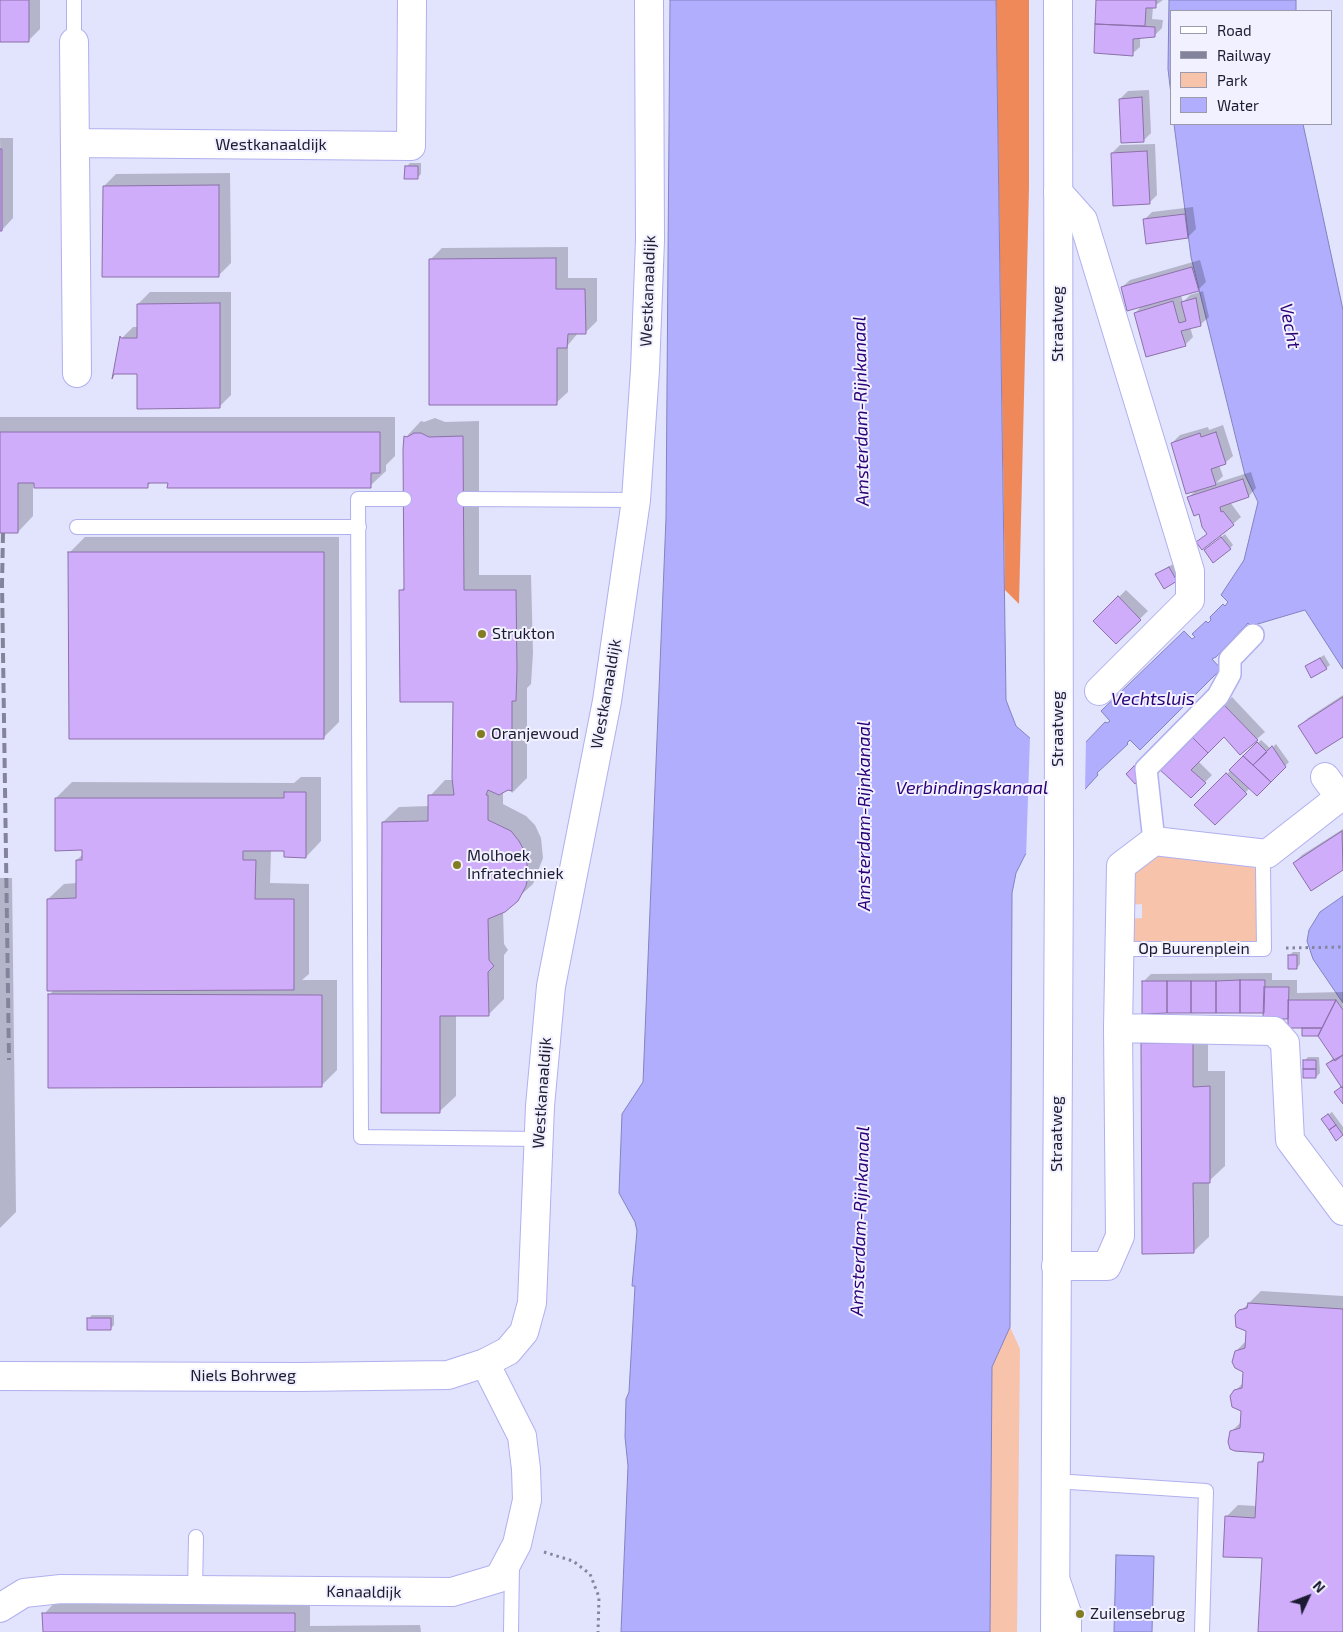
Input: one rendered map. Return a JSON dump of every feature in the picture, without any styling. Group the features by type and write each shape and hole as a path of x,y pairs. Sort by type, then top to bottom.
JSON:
{"street":[{"name":"Westkanaaldijk","path":"75,143 411,146 412,0"},
{"name":"Westkanaaldijk","path":"485,1363 508,1351 524,1332 532,1303 538,1139 542,1074 551,986 607,701 636,500 645,370 650,240 648,0"},
{"name":"Straatweg","path":"1055,1632 1059,857 1058,0"},
{"path":"74,42 78,373"},
{"path":"1058,192 1083,220 1190,571 1190,600 1099,691"},
{"path":"1253,635 1230,659 1230,674 1218,696 1146,769 1154,841 1267,854 1340,796 1325,777"},
{"name":"Op Buurenplein","path":"1118,959 1121,866 1154,841"},
{"path":"1056,1266 1107,1266 1120,1236 1118,959"},
{"path":"1118,1028 1274,1031 1284,1043 1290,1140 1343,1211"},
{"name":"Niels Bohrweg","path":"0,1376 299,1377 448,1375 485,1363"},
{"name":"Kanaaldijk","path":"0,1608 24,1593 61,1589 452,1592 499,1578 515,1549 527,1500 522,1436 485,1363"}],"lane":[{"path":"74,0 74,42"},
{"path":"404,499 358,499 361,1137 538,1139"},
{"path":"464,499 636,500"},
{"path":"77,526 359,527"},
{"name":"Op Buurenplein","path":"1118,959 1264,949 1263,866 1267,854"},
{"path":"1055,1481 1206,1491 1202,1632"},
{"path":"195,1590 196,1537"},
{"path":"510,1632 515,1549"},
{"path":"1056,1559 1074,1612 1074,1632"}],"path":[{"path":"1306,947 1343,947"},
{"path":"515,1549 573,1561 590,1574 599,1597 598,1632"}],"green space":[{"path":"1158,854 1247,863 1255,869 1258,878 1259,943 1134,942 1129,938 1129,919 1142,918 1142,904 1129,905 1134,875 1146,862"},
{"path":"1010,1327 1020,1349 1017,1632 990,1632 992,1367"}],"shaded area":[{"path":"996,0 1029,0 1029,188 1019,604 1005,590"}],"water":[{"path":"670,0 996,0 1006,700 1016,726 1046,752 1069,753 1084,744 1105,722 1110,721 1101,711 1184,631 1192,639 1195,637 1192,634 1206,621 1208,623 1211,620 1210,617 1223,604 1225,606 1228,602 1221,595 1244,560 1258,502 1245,475 1191,257 1174,125 1303,125 1343,310 1343,669 1305,610 1251,626 1248,623 1212,659 1221,669 1140,750 1130,740 1097,773 1098,775 1025,855 1016,873 1012,893 1010,1327 992,1367 990,1632 621,1632 628,1466 625,1437 626,1399 629,1392 635,1286 632,1286 637,1231 635,1222 619,1193 622,1114 643,1082 666,518"},
{"path":"1169,0 1296,0 1296,10 1170,10 1170,86 1168,69"},
{"path":"1343,896 1343,1003 1313,959 1307,941 1309,930 1320,912"},
{"path":"1116,1555 1154,1556 1152,1632 1114,1632"}],"pier":[{"path":"1030,737 1047,749 1068,751 1086,739 1085,791 1026,858"}],"building":[{"path":"0,0 29,0 29,42 0,42"},
{"path":"1096,0 1156,0 1156,8 1146,8 1145,26 1095,24"},
{"path":"1095,24 1155,27 1155,37 1133,39 1133,56 1094,53"},
{"path":"1142,97 1144,142 1121,143 1119,99"},
{"path":"0,149 2,149 2,231 0,231"},
{"path":"1147,151 1150,204 1113,206 1111,153"},
{"path":"405,166 418,166 418,179 404,179"},
{"path":"219,185 219,277 102,277 103,186"},
{"path":"1185,214 1188,238 1146,244 1143,219"},
{"path":"556,258 556,289 585,289 586,334 568,334 567,348 557,348 557,405 429,405 429,259"},
{"path":"1192,267 1199,291 1127,311 1121,287"},
{"path":"1196,298 1201,326 1181,331 1186,346 1146,357 1134,313 1173,301 1179,323 1186,321 1181,302"},
{"path":"220,303 220,408 137,409 137,374 114,374 112,379 120,336 121,338 137,338 137,304"},
{"path":"0,432 380,432 380,473 371,473 371,488 167,488 168,483 148,483 148,488 34,488 34,483 18,483 18,533 0,533"},
{"path":"1216,432 1226,464 1211,469 1216,485 1186,494 1171,443 1200,433 1201,437"},
{"path":"414,433 421,433 429,437 463,436 464,590 516,590 517,669 516,701 512,701 512,791 508,790 499,795 488,790 486,795 488,795 488,820 511,831 519,841 526,854 528,875 526,886 518,901 505,912 488,919 489,960 494,966 488,972 489,1016 440,1016 440,1113 381,1113 382,822 428,821 428,795 454,795 452,778 453,702 400,702 399,590 404,590 403,449 404,436 407,437"},
{"path":"1243,479 1249,497 1220,507 1221,512 1223,511 1234,525 1202,550 1196,542 1207,534 1202,527 1199,514 1194,516 1187,497"},
{"path":"1221,537 1231,549 1213,563 1204,550"},
{"path":"68,552 324,552 324,739 69,739"},
{"path":"1169,567 1177,581 1164,589 1155,574"},
{"path":"1118,596 1141,620 1116,644 1093,621"},
{"path":"1320,658 1327,669 1311,678 1305,666"},
{"path":"1343,697 1343,737 1316,754 1298,726"},
{"path":"1223,704 1258,740 1240,755 1224,737 1208,753 1191,736"},
{"path":"1191,736 1208,753 1191,770 1206,783 1191,798 1159,769"},
{"path":"1257,742 1267,752 1253,765 1243,756"},
{"path":"1272,746 1286,767 1271,782 1253,765"},
{"path":"1243,756 1271,782 1257,796 1229,770"},
{"path":"1134,766 1144,775 1135,784 1126,774"},
{"path":"1226,773 1247,794 1215,825 1194,805"},
{"path":"284,792 306,792 306,858 284,857 284,851 243,851 243,860 256,860 255,899 294,899 294,990 47,991 47,899 76,898 76,860 82,860 82,850 55,851 55,798 284,798"},
{"path":"1342,831 1343,870 1311,891 1293,863"},
{"path":"1288,955 1297,955 1297,969 1288,969"},
{"path":"1240,980 1240,1013 1216,1013 1216,981"},
{"path":"1240,980 1265,980 1264,1013 1240,1013"},
{"path":"1142,981 1167,981 1167,1013 1142,1014"},
{"path":"1167,981 1191,981 1191,1013 1167,1013"},
{"path":"1191,981 1216,981 1216,1013 1191,1013"},
{"path":"1264,987 1289,987 1288,1019 1263,1019"},
{"path":"48,994 322,995 322,1087 48,1088"},
{"path":"1288,1000 1336,1000 1322,1028 1288,1028"},
{"path":"1336,1000 1343,1010 1343,1055 1335,1061 1318,1036"},
{"path":"1302,1028 1322,1028 1318,1036 1302,1036"},
{"path":"1141,1043 1193,1043 1193,1087 1210,1086 1210,1183 1193,1183 1194,1253 1142,1254"},
{"path":"1343,1055 1343,1087 1342,1088 1326,1064"},
{"path":"1303,1060 1316,1060 1316,1069 1303,1069"},
{"path":"1303,1069 1316,1069 1316,1078 1303,1078"},
{"path":"1343,1087 1343,1104 1334,1092"},
{"path":"1328,1114 1336,1125 1329,1130 1321,1119"},
{"path":"1336,1125 1343,1135 1336,1141 1329,1130"},
{"path":"1248,1303 1343,1309 1343,1632 1258,1632 1262,1558 1223,1557 1225,1516 1255,1518 1258,1462 1263,1462 1264,1453 1235,1451 1230,1449 1228,1442 1230,1431 1240,1428 1241,1411 1232,1407 1230,1396 1234,1390 1242,1388 1243,1372 1235,1368 1232,1362 1235,1351 1245,1348 1246,1331 1236,1327 1235,1315 1239,1310 1247,1308"},
{"path":"87,1318 111,1318 111,1330 87,1330"},
{"path":"42,1613 295,1613 295,1632 43,1632"}],"railway":[{"path":"3,533 2,584 9,1060"}],"place":[{"name":"Strukton","path":"482,634"},
{"name":"Oranjewoud","path":"481,734"},
{"name":"Molhoek Infratechniek","path":"457,865"},
{"name":"Zuilensebrug","path":"1080,1614"}],"water label":[{"name":"Vecht","path":"1290,326"},
{"name":"Amsterdam-Rijnkanaal","path":"861,411"},
{"name":"Vechtsluis","path":"1153,699"},
{"name":"Verbindingskanaal","path":"972,788"},
{"name":"Amsterdam-Rijnkanaal","path":"864,816"},
{"name":"Amsterdam-Rijnkanaal","path":"860,1221"}]}
